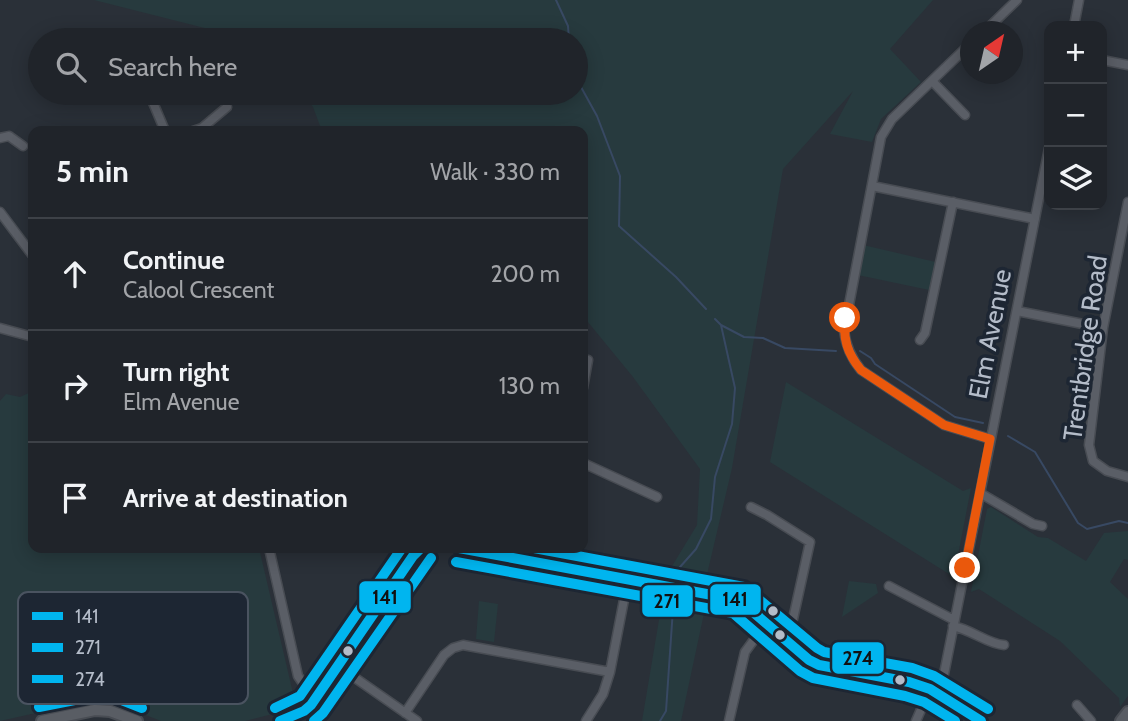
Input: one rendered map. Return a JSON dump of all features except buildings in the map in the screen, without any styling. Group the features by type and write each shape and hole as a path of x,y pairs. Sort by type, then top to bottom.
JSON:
{"street":[{"path":"995,21 1017,0"},
{"path":"1075,21 1079,0"},
{"path":"960,54 892,119 881,137 845,318 846,345 861,370 944,425 990,439"},
{"path":"1107,61 1128,65"},
{"path":"932,81 965,115"},
{"path":"154,105 162,126"},
{"path":"204,126 227,107"},
{"path":"0,138 9,136 23,146"},
{"name":"Elm Avenue","path":"916,721 935,691 954,623 1044,173"},
{"path":"872,186 1035,219"},
{"path":"920,340 925,333 953,202"},
{"name":"Trentbridge Road","path":"1128,202 1103,328 1089,445 1093,461 1107,471 1128,477"},
{"path":"0,212 28,249"},
{"path":"1017,311 1103,328"},
{"path":"0,328 28,336"},
{"path":"588,365 589,360"},
{"path":"588,465 657,497"},
{"path":"980,493 1033,524 1042,526"},
{"path":"751,507 810,542 793,619 781,634"},
{"path":"270,553 299,676 316,697"},
{"path":"280,721 307,716 316,697 417,553"},
{"path":"486,553 739,600 809,660 819,665 909,682 935,691 981,721"},
{"path":"546,564 549,553"},
{"path":"586,721 603,694 610,671 628,579"},
{"path":"889,586 954,623 997,645 1004,645"},
{"path":"729,721 745,652 767,622"},
{"path":"405,713 444,655 463,645 610,671"},
{"path":"338,666 417,721"},
{"path":"1077,705 1091,721"},
{"path":"42,721 93,710 106,710 137,721"},
{"path":"1121,721 1128,712"}],"green space":[{"path":"94,0 933,0 890,49 921,82 881,119 872,142 830,134 853,91 783,169 732,468 705,583 666,576 697,525 700,469 633,377 588,322 588,126 320,126 311,105 588,105 588,28 205,28"},
{"path":"859,244 940,263 934,291 853,274"},
{"path":"786,382 963,491 971,488 953,581 949,574 770,462"},
{"path":"28,393 28,553 260,553 296,706 245,721 161,721 118,704 248,704 248,592 18,592 18,704 67,706 0,721 0,401 6,394 20,397"},
{"path":"991,507 1038,537 1048,538 1086,561 1104,533 1128,531 1128,560 1124,559 1110,582 1128,599 1128,696 1120,707 1119,698 1060,641 979,589 971,592 987,509"},
{"path":"849,581 876,584 878,593 842,617"},
{"path":"663,596 706,604 681,721 642,721"},
{"path":"479,601 498,604 494,642 476,639"}],"waterway":[{"path":"556,0 568,28"},
{"path":"588,100 620,176 619,226 676,277 706,309"},
{"path":"678,577 680,567 696,549 711,519 715,477 732,424 735,388 721,325 715,319"},
{"path":"721,325 744,337 763,338 785,348 836,351"},
{"path":"860,351 875,364 955,417 983,423"},
{"path":"1008,436 1035,452 1078,523 1087,529 1119,521 1128,523"},
{"path":"660,721 666,711 674,594"}],"transit line":[{"name":"274","path":"275,708 300,696 399,553"},
{"name":"141","path":"280,721 304,711 311,705 416,553"},
{"name":"141","path":"486,553 739,600 809,660 819,665 909,682 930,689 981,721"},
{"name":"274","path":"561,553 744,587 824,652 912,668 934,676 988,709"},
{"name":"271","path":"314,721 323,713 431,558"},
{"name":"271","path":"456,562 733,613 800,671 813,678 905,696 924,702 955,721"},
{"name":"274","path":"39,707 54,704"},
{"name":"274","path":"132,704 142,708"}],"route":[{"path":"845,318 846,345 861,370 944,425 990,439 965,568"}]}
